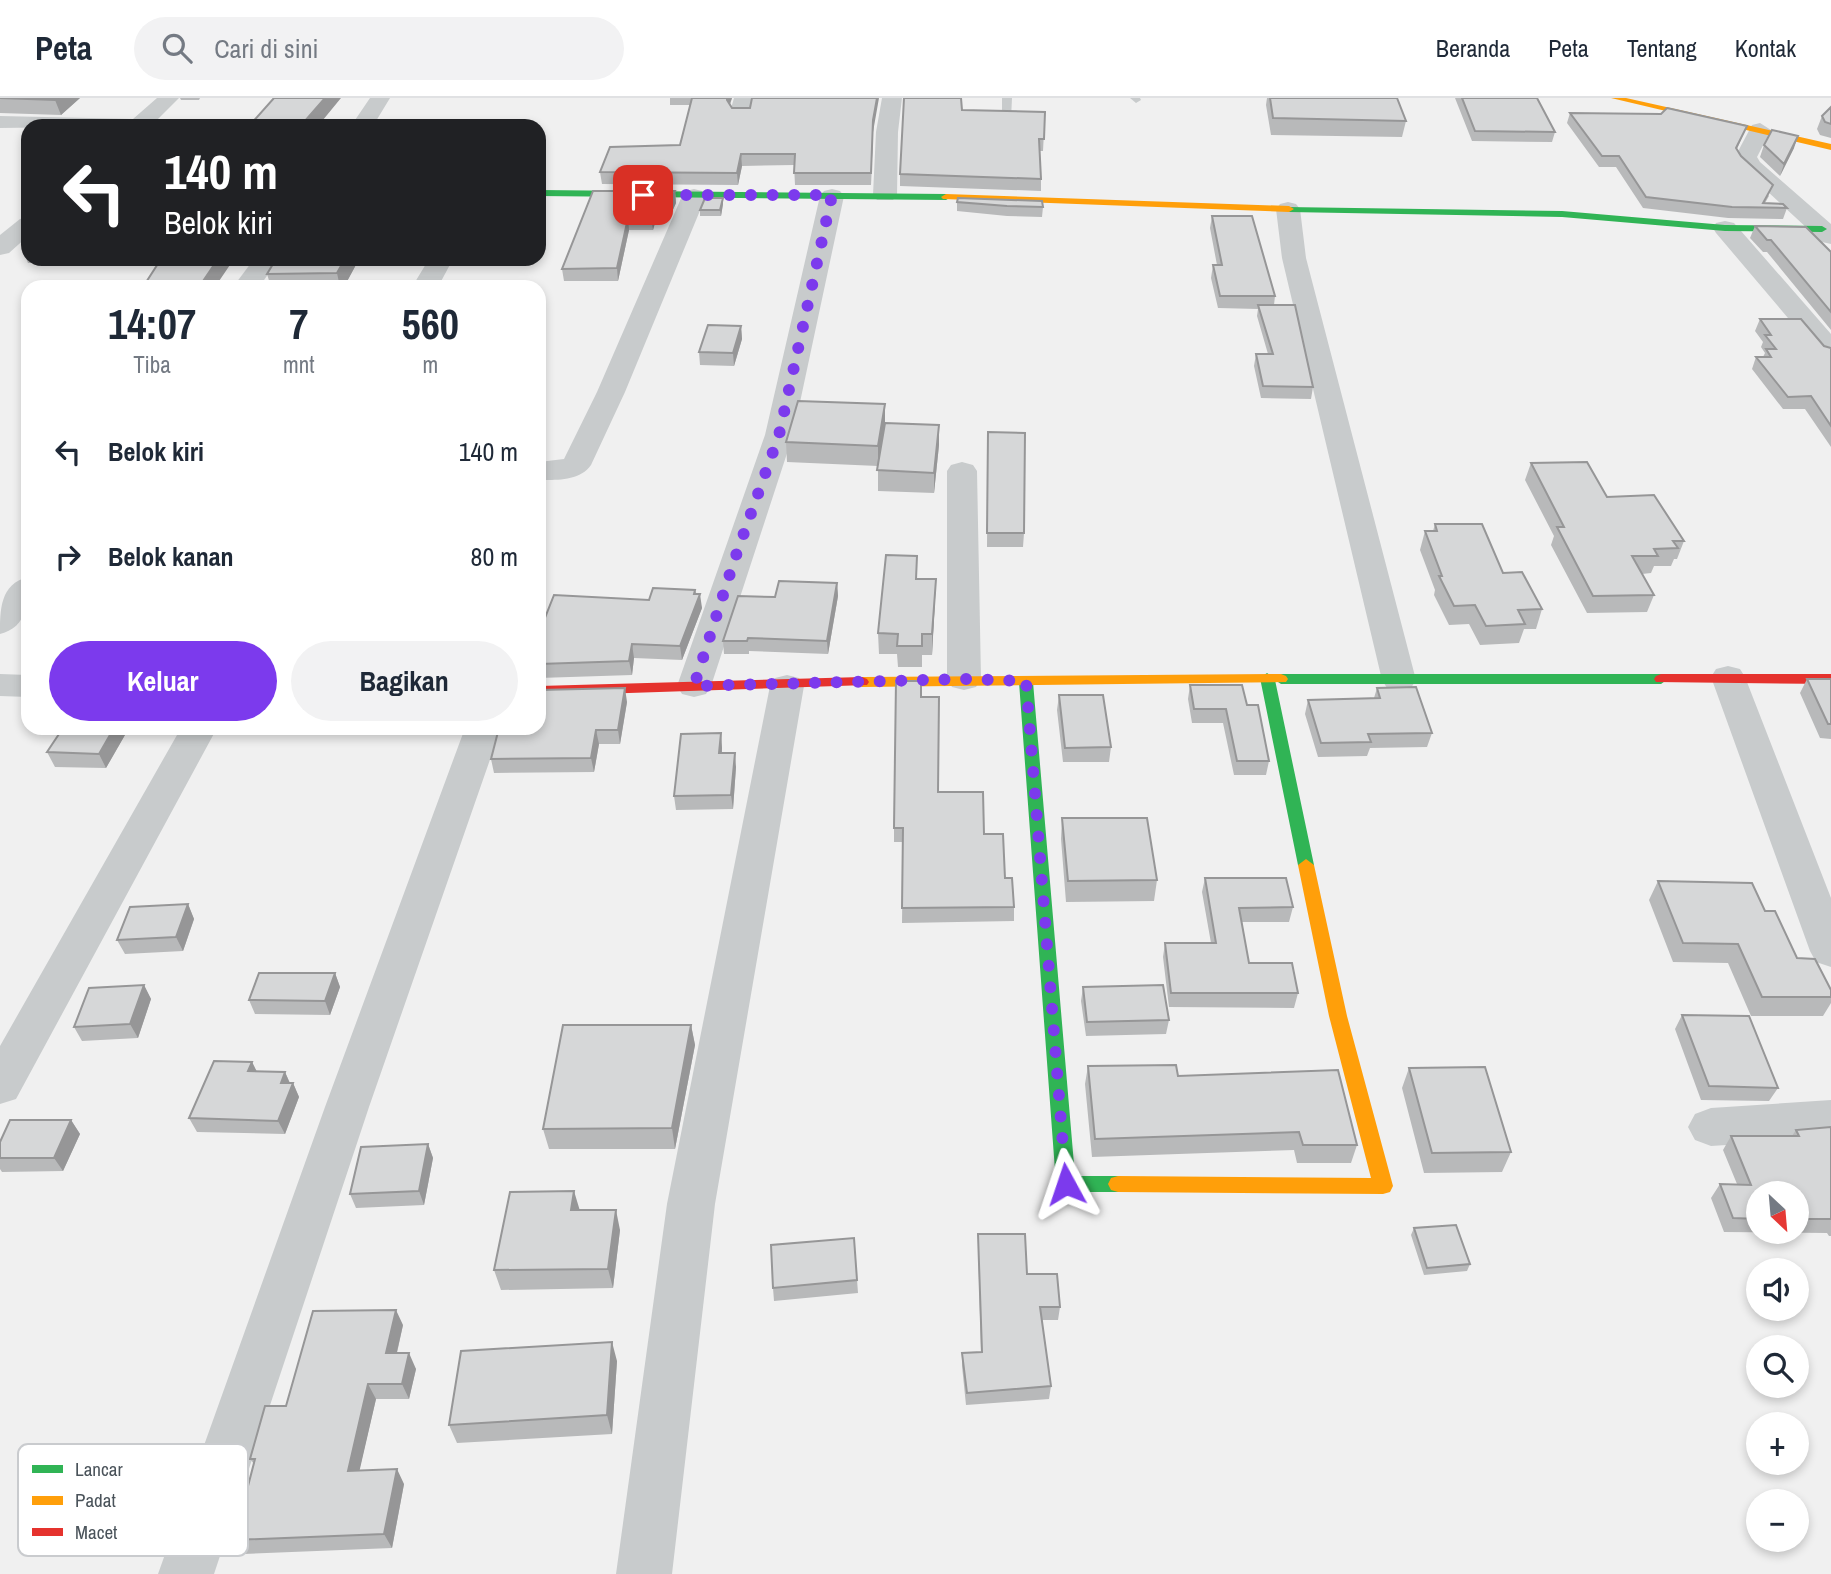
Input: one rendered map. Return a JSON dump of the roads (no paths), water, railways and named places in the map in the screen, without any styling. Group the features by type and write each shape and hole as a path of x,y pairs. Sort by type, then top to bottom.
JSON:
{"main road":[{"path":"1615,98 1831,147"},
{"path":"1666,98 1831,136"},
{"path":"546,193 885,195 1288,209 1562,214 1725,228 1827,233"},
{"path":"1026,681 1066,1184 1383,1186 1338,1016 1267,678"},
{"path":"546,691 964,679 1831,679"}],"street":[{"path":"146,119 169,98"},
{"path":"366,119 380,98"},
{"path":"885,195 887,132 892,98"},
{"path":"0,122 21,123"},
{"path":"1760,130 1746,157 1750,166 1827,233"},
{"path":"694,686 734,561 779,435 832,195"},
{"path":"546,471 561,471 576,465 611,392 694,196"},
{"path":"1288,209 1297,270 1399,680"},
{"path":"1725,228 1831,351"},
{"path":"0,248 21,230"},
{"path":"962,471 964,679"},
{"path":"0,624 21,596"},
{"path":"1728,677 1831,951"},
{"path":"0,685 21,686"},
{"path":"644,1574 691,1204 788,686"},
{"path":"0,1086 196,735"},
{"path":"231,1444 347,1107 480,735"},
{"path":"1711,1128 1831,1119"},
{"path":"186,1574 192,1556"}],"lane":[{"path":"1006,117 1007,98"}]}
